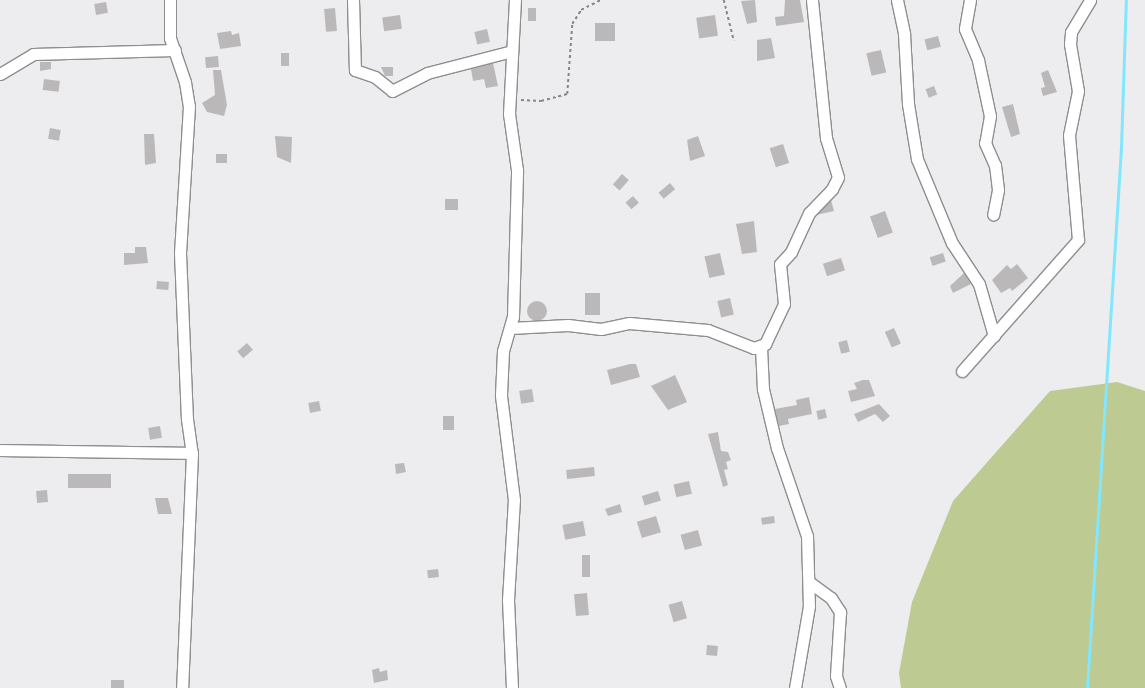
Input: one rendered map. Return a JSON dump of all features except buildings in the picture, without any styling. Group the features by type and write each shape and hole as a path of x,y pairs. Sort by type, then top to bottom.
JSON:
{"street":[{"path":"170,0 170,38 175,50 189,106 180,253 187,419 192,453 182,688"},
{"path":"353,0 355,70 375,77 392,91 427,73 512,51"},
{"path":"512,688 508,600 514,500 501,395 503,351 510,328 517,170 510,126 515,0"},
{"path":"510,328 659,325 708,330 747,347 761,347 770,338 784,304 780,264 791,252 809,213 832,189 838,177 826,138 812,0"},
{"path":"896,0 904,34 908,104 917,159 952,243 978,284 994,336"},
{"path":"970,0 965,29 978,60 990,116 985,143 994,165 998,190 993,215"},
{"path":"962,370 994,336 1078,240 1068,135 1078,91 1070,44 1071,32 1090,0"},
{"path":"0,74 33,54 175,50"},
{"path":"761,347 763,389 777,448 807,536 809,606 795,688"},
{"path":"0,450 192,453"},
{"path":"809,582 831,598 840,612 836,676 840,688"}],"path":[{"path":"511,100 541,101 567,94 572,24 580,10 601,0"},
{"path":"724,0 734,41"}],"green space":[{"path":"1117,382 1145,391 1145,688 901,688 899,673 912,602 953,501 1050,391"}],"waterway":[{"path":"1087,688 1121,147 1126,0"}]}
